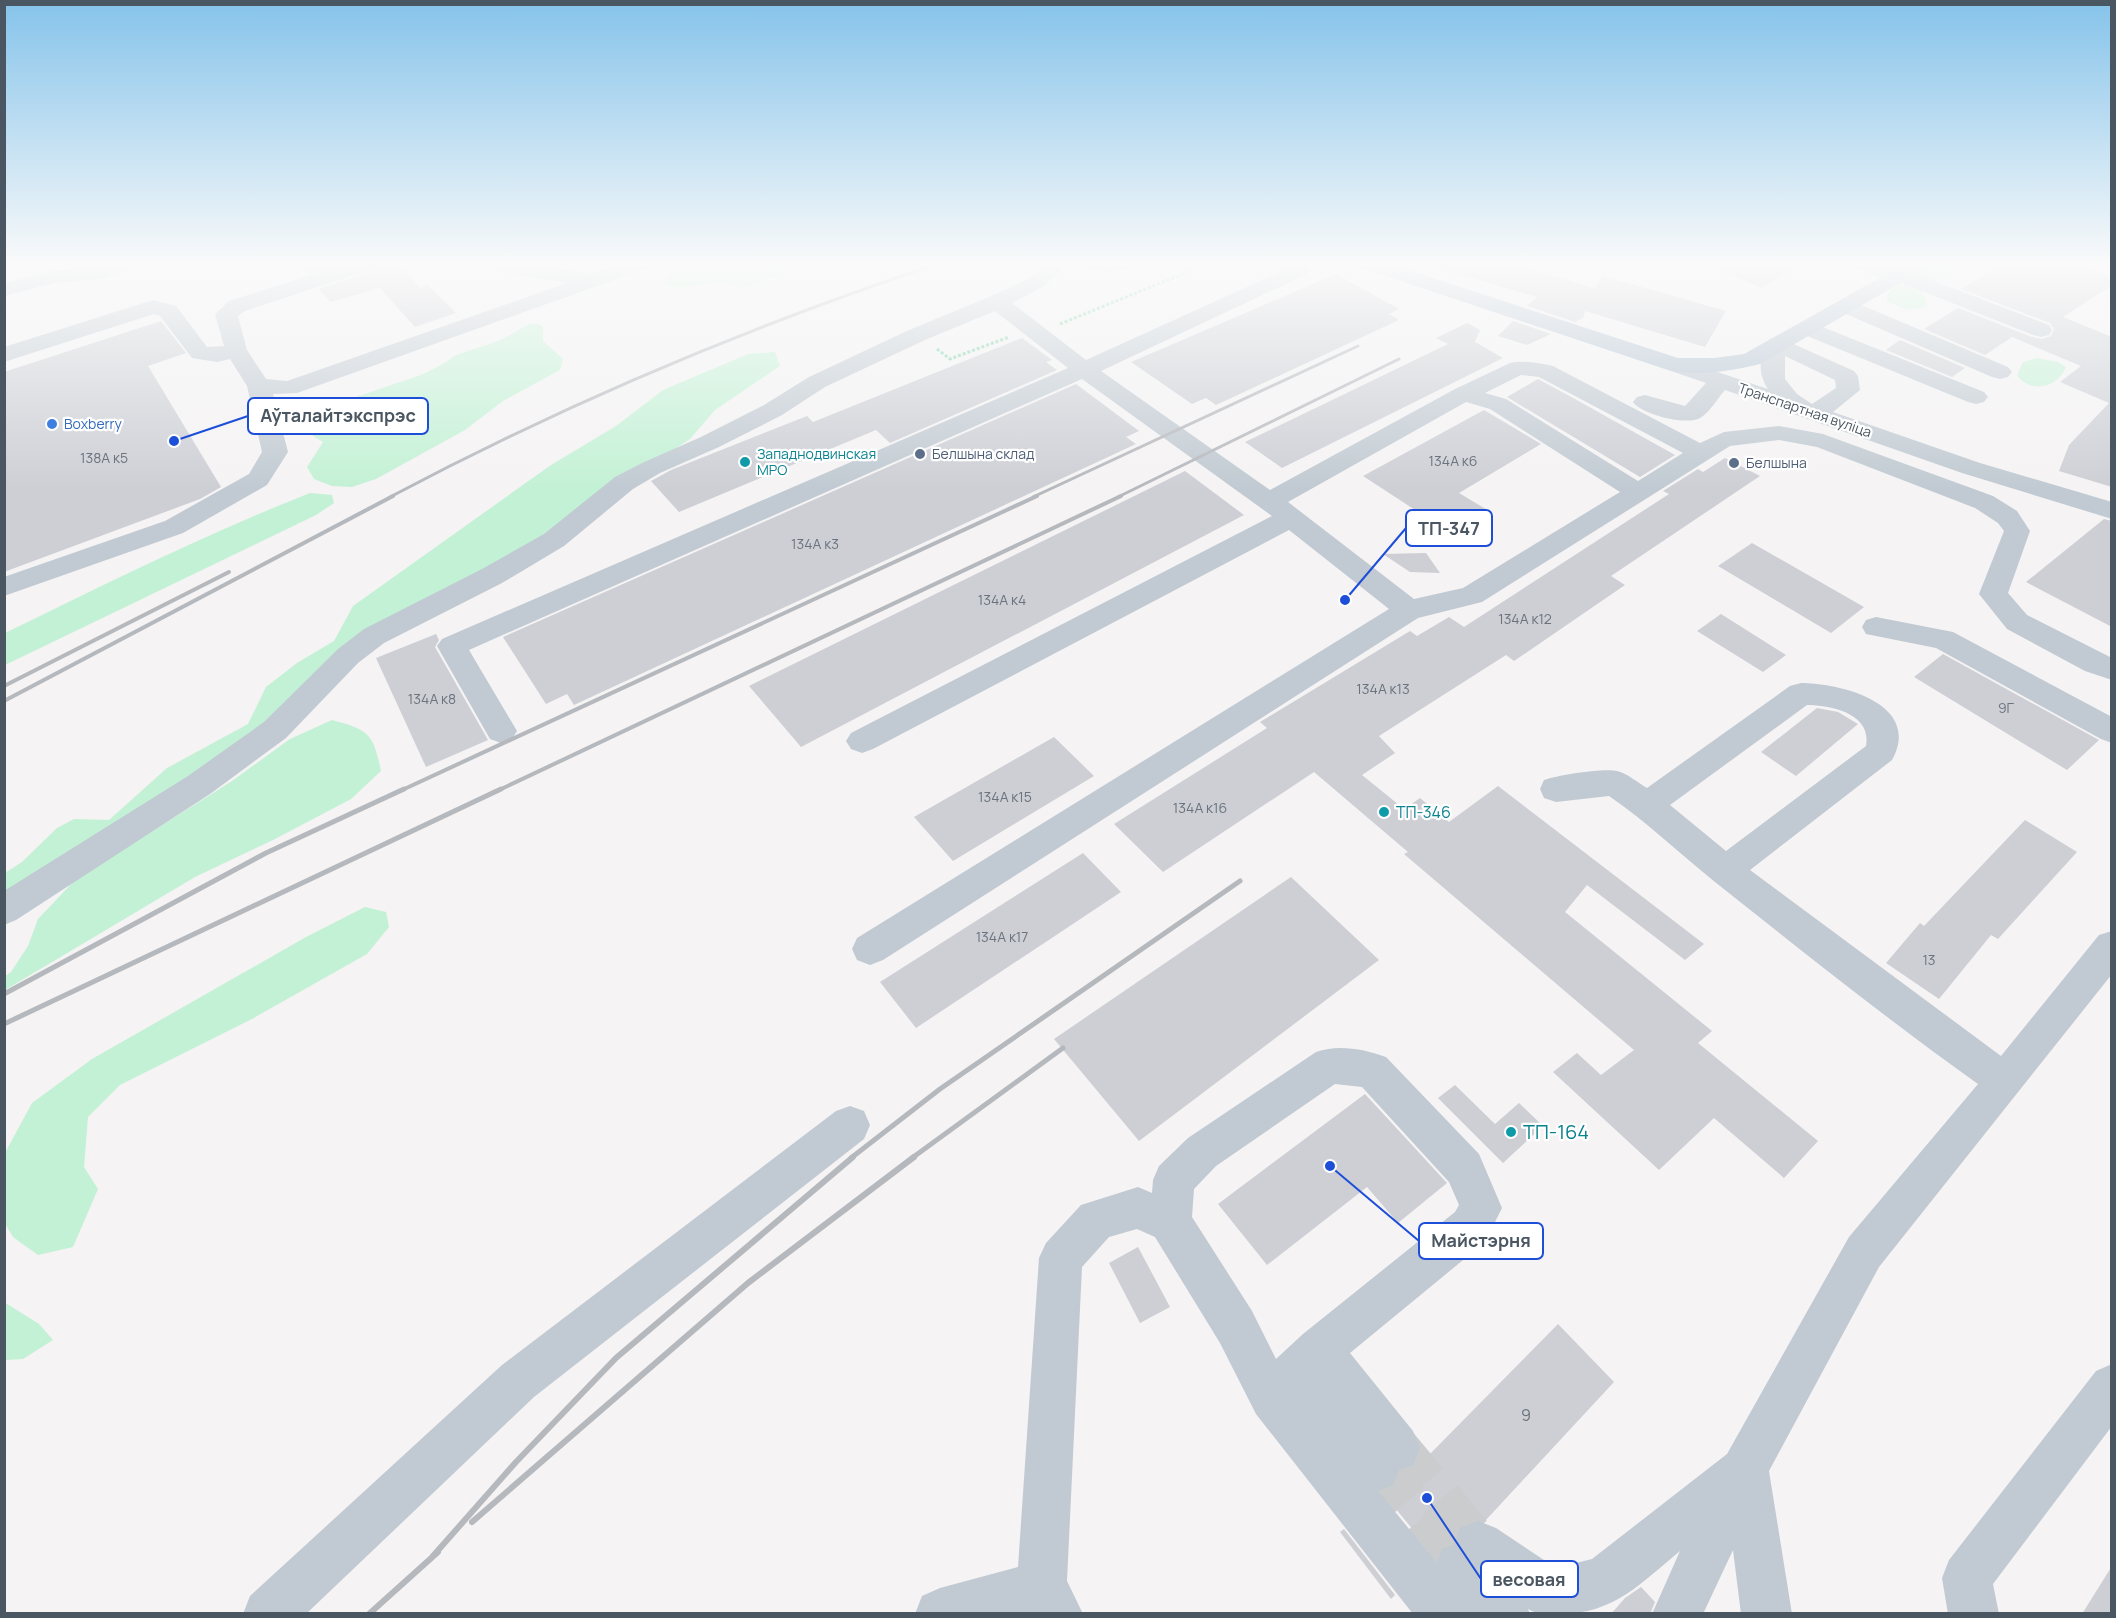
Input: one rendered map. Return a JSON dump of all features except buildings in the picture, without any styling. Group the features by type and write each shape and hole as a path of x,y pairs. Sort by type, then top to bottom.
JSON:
{"main road":[{"name":"Транспартная вуліца","path":"1592,338 1676,365"},
{"path":"1676,365 1731,365 1752,359 1790,338"}],"street":[{"path":"4,355 58,338"},
{"path":"188,338 200,353 217,355 236,350"},
{"path":"4,587 174,527 258,479 275,452 259,386 236,350 233,338"},
{"path":"259,386 289,388 434,338"},
{"path":"4,910 199,785 275,730 348,656 374,636 492,576 554,540 633,478 773,410 817,382 912,338"},
{"path":"1044,338 1084,370 1280,510 1409,610"},
{"path":"501,731 452,646 1154,338"},
{"path":"1831,338 1976,397"},
{"path":"1918,338 2000,372"},
{"path":"1778,344 1846,376 1848,390 1807,410 1780,390 1770,375 1771,362 1778,344"},
{"name":"Транспартная вуліца","path":"1676,365 1971,468 2112,511"},
{"path":"862,741 1280,510 1463,394 1518,368 1545,371 1701,453"},
{"path":"1645,402 1680,414 1692,413 1721,380"},
{"path":"1463,394 1498,404 1638,492"},
{"path":"870,949 1409,610 1472,595 1724,438 1779,433 1823,441 1984,502 2008,517 2018,531 1993,594 2017,622 2096,664 2112,669"},
{"path":"1876,627 1943,639 2112,731"},
{"path":"1647,805 1801,694 1822,694 1850,702 1874,716 1883,734 1881,752 1725,870"},
{"path":"1556,789 1614,783 1647,805 1725,870 1952,1044 2005,1081"},
{"path":"1677,1614 1745,1468 1864,1252 2005,1081 2112,946"},
{"path":"1170,1222 1174,1180 1202,1152 1330,1065 1372,1070 1464,1168 1481,1208 1470,1227 1294,1375"},
{"path":"268,1614 518,1381 850,1125"},
{"path":"940,1614 1050,1599 1061,1258 1096,1220 1138,1208 1170,1222 1236,1327 1294,1375 1386,1458"},
{"path":"1294,1375 1434,1600 1463,1576"},
{"path":"1974,1614 1967,1578 2112,1387"},
{"path":"1463,1576 1551,1594 1604,1581 1745,1468"},
{"path":"1745,1468 1767,1614"},
{"path":"1463,1576 1505,1614"}],"path":[{"path":"920,338 950,359 1009,338"}],"green space":[{"path":"505,338 543,338 543,341 563,359 560,370 503,401 465,430 376,479 352,487 332,486 314,479 307,467 323,442 313,436 310,418 317,410 421,375 456,355"},
{"path":"775,352 780,366 715,410 690,439 544,536 394,621 315,692 176,791 5,895 5,873 22,862 57,828 74,819 109,820 167,768 248,724 266,687 297,663 334,641 353,606 551,465 616,426 663,390 748,354"},
{"path":"2037,358 2058,362 2066,367 2057,380 2050,384 2029,385 2017,375 2023,362"},
{"path":"310,493 332,495 334,503 316,515 5,665 5,633 194,542"},
{"path":"332,720 354,727 367,735 372,741 378,758 381,771 351,799 195,877 5,990 4,977 11,972 28,946 38,919 75,880 232,781 290,739"},
{"path":"365,907 386,912 389,927 367,954 252,1019 120,1085 88,1117 84,1167 98,1189 73,1247 38,1255 13,1237 4,1222 6,1151 32,1103 92,1059 306,937"},
{"path":"4,1302 39,1324 53,1340 23,1359 5,1360"}],"tunnel":[{"path":"1396,1448 1478,1546"},
{"path":"1376,1468 1460,1567"}],"railway":[{"path":"390,497 524,429 735,338"},
{"path":"1033,497 1358,346"},
{"path":"1118,497 1399,359"},
{"path":"4,701 393,496"},
{"path":"400,791 1037,496"},
{"path":"497,791 1121,496"},
{"path":"4,686 229,572"},
{"path":"4,994 266,853 404,789"},
{"path":"4,1024 501,789"},
{"path":"851,1158 940,1089 1240,881"},
{"path":"912,1158 1063,1048"},
{"path":"433,1556 516,1462 616,1358 853,1157"},
{"path":"472,1522 748,1283 914,1157"},
{"path":"369,1614 438,1552"}],"place":[{"name":"Boxberry","path":"52,424"},
{"name":"Аўталайтэкспрэс","path":"174,441"},
{"name":"Белшына склад","path":"920,454"},
{"name":"Западнодвинская МРО","path":"745,462"},
{"name":"Белшына","path":"1734,463"},
{"name":"ТП-347","path":"1345,600"},
{"name":"ТП-346","path":"1384,812"},
{"name":"ТП-164","path":"1511,1132"},
{"name":"Майстэрня","path":"1330,1166"},
{"name":"весовая","path":"1427,1498"}]}
